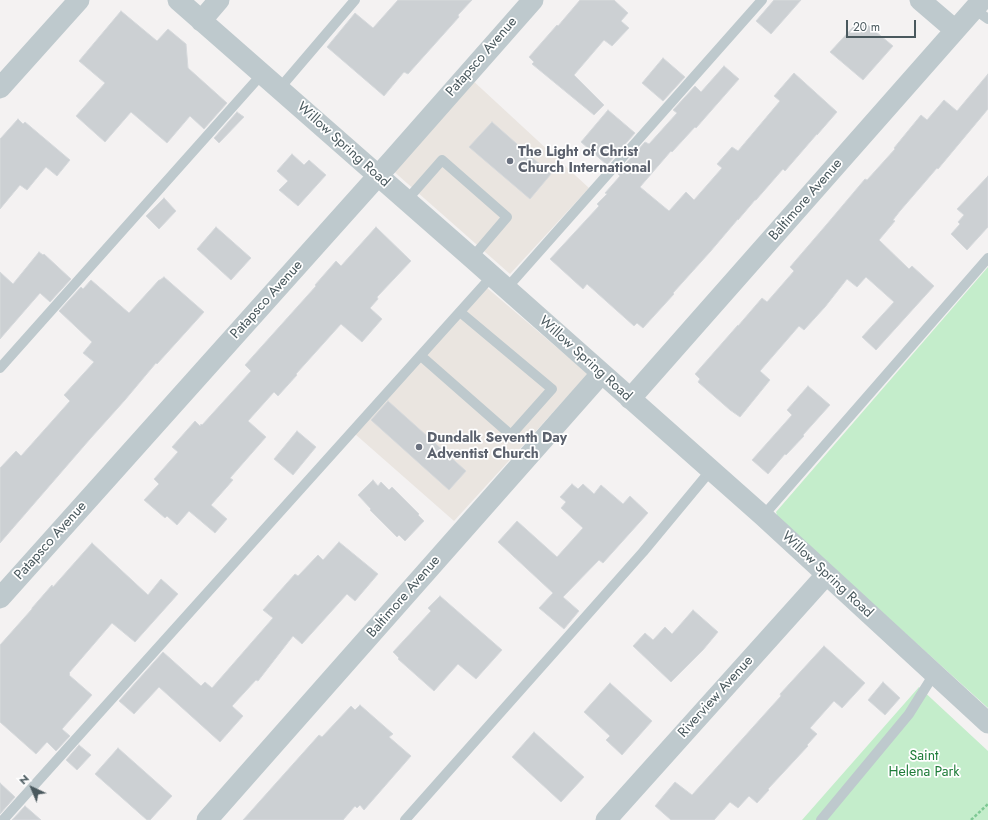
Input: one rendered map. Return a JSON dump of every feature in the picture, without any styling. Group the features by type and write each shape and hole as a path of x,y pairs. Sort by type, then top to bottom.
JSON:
{"street":[{"path":"0,88 79,0"},
{"name":"Willow Spring Road","path":"178,0 763,516 988,723"},
{"path":"201,21 219,0"},
{"name":"Patapsco Avenue","path":"0,598 378,176 532,0"},
{"path":"920,0 955,30"},
{"name":"Baltimore Avenue","path":"630,399 955,30 981,9"},
{"name":"Baltimore Avenue","path":"207,820 601,374"},
{"name":"Riverview Avenue","path":"606,820 826,575"}],"lane":[{"path":"279,89 355,0"},
{"path":"3,820 460,312 499,282 762,0"},
{"path":"0,368 262,74"},
{"path":"406,201 442,160 507,217 472,258"},
{"path":"763,516 988,258"},
{"path":"421,356 511,435 552,389 460,312"},
{"path":"405,820 643,552 711,470"},
{"path":"821,820 909,714 934,674"}],"path":[{"path":"971,820 988,804"}],"shaded area":[{"path":"470,78 589,188 510,274 391,169"},
{"path":"486,287 588,374 454,521 355,434"}],"green space":[{"path":"988,267 988,708 778,518 776,512"},
{"name":"Saint Helena Park","path":"919,687 988,751 988,820 802,820"}],"building":[{"path":"398,0 472,0 458,15 459,17 408,74 404,72 384,96 327,47 355,13 373,28"},
{"path":"580,0 614,0 628,13 621,21 629,28 612,46 604,40 574,75 604,105 594,115 532,64 534,62 529,57"},
{"path":"774,0 801,0 771,34 756,21"},
{"path":"121,11 157,41 168,29 186,44 188,68 227,103 204,129 190,116 167,143 131,112 105,142 76,116 105,83 79,61"},
{"path":"863,21 893,46 863,80 830,52 854,26 859,26"},
{"path":"663,58 685,77 663,101 642,83"},
{"path":"724,66 739,79 696,128 695,127 672,152 671,151 640,187 669,211 686,192 694,200 722,168 717,164 732,147 738,151 780,101 774,96 794,73 837,112 785,171 783,169 755,200 643,328 637,323 634,326 587,284 583,289 550,259 599,206 597,204 607,194 605,193 620,176 617,173 645,142 649,144 677,113 673,110 695,86 701,92"},
{"path":"988,74 988,109 938,169 937,168 900,211 893,220 895,221 879,240 909,269 912,266 934,286 876,350 862,337 894,302 866,277 857,287 847,279 825,307 804,330 799,326 760,371 770,380 740,417 730,410 698,382 700,379 695,374 762,298 767,302 794,271 790,267 865,179 867,180 895,149 894,148 921,115 927,120 944,100 957,111"},
{"path":"608,110 635,133 607,165 581,142"},
{"path":"237,112 244,117 219,143 214,138"},
{"path":"18,119 23,124 25,122 70,160 57,176 46,167 27,190 20,185 0,209 0,139"},
{"name":"The Light of Christ Church International","path":"492,122 551,174 530,199 469,147"},
{"path":"292,154 304,165 309,160 326,175 298,206 279,190 288,181 277,171"},
{"path":"988,176 988,227 967,250 951,234 960,224 958,222 964,215 957,209"},
{"path":"164,198 176,211 159,229 146,216"},
{"path":"216,227 251,258 231,280 197,249"},
{"path":"376,227 411,261 377,297 378,299 370,308 382,319 362,342 341,324 278,396 274,392 248,421 266,437 230,478 233,480 211,505 227,519 215,533 189,511 177,525 167,516 165,518 144,500 159,484 154,479 178,452 172,447 195,421 200,426 201,424 202,425 251,371 245,365 316,286 315,285 336,261 341,266"},
{"path":"39,252 43,255 44,254 71,279 50,302 40,293 0,339 0,272 13,284"},
{"path":"164,277 204,312 157,364 156,363 0,543 0,468 16,451 21,456 70,401 64,395 94,362 83,353 92,342 59,311 81,287 83,289 91,280 129,313 159,280"},
{"path":"808,386 830,405 803,435 804,436 786,455 785,454 768,474 752,460 792,415 787,410"},
{"name":"Dundalk Seventh Day Adventist Church","path":"388,401 466,471 449,490 371,420"},
{"path":"297,431 316,447 293,475 274,459"},
{"path":"373,480 378,486 381,482 389,490 392,487 424,521 405,541 399,535 397,537 370,510 371,509 358,495"},
{"path":"572,484 578,489 583,484 594,494 601,485 623,504 630,496 648,513 603,563 599,560 563,597 579,611 564,629 539,608 553,593 498,542 517,521 557,557 583,528 561,508 566,502 560,497"},
{"path":"339,542 378,574 355,601 347,594 302,644 293,636 258,681 256,680 232,706 243,716 220,742 159,687 134,714 119,701 163,652 201,686 205,682 212,688 273,618 263,610 295,574 298,576 318,555 323,560"},
{"path":"92,543 148,595 161,579 178,594 135,642 112,623 69,673 69,675 92,695 62,729 70,736 56,751 47,742 36,754 0,722 0,645 52,585 53,587"},
{"path":"440,596 502,650 476,679 458,664 434,691 398,659 399,658 393,652 431,611 428,608"},
{"path":"693,610 718,632 703,650 671,682 633,646 645,633 653,640 665,627 672,634"},
{"path":"824,646 865,683 842,708 834,701 810,728 817,734 807,745 808,746 757,803 749,796 738,808 730,802 714,820 671,820 655,806 675,782 692,795"},
{"path":"883,682 900,698 885,715 868,700"},
{"path":"610,683 652,721 622,755 606,740 610,736 584,712"},
{"path":"360,705 393,734 389,737 411,756 364,810 360,805 357,808 355,806 343,820 243,820 319,735 322,737 351,706 355,710"},
{"path":"534,732 584,777 561,802 512,757"},
{"path":"79,745 91,755 77,770 66,760"},
{"path":"118,748 172,796 150,820 147,820 95,774"},
{"path":"0,783 15,797 0,814"},
{"path":"25,806 41,820 12,820"}],"place":[{"name":"The Light of Christ Church International","path":"510,161"},
{"name":"Dundalk Seventh Day Adventist Church","path":"419,447"}]}
